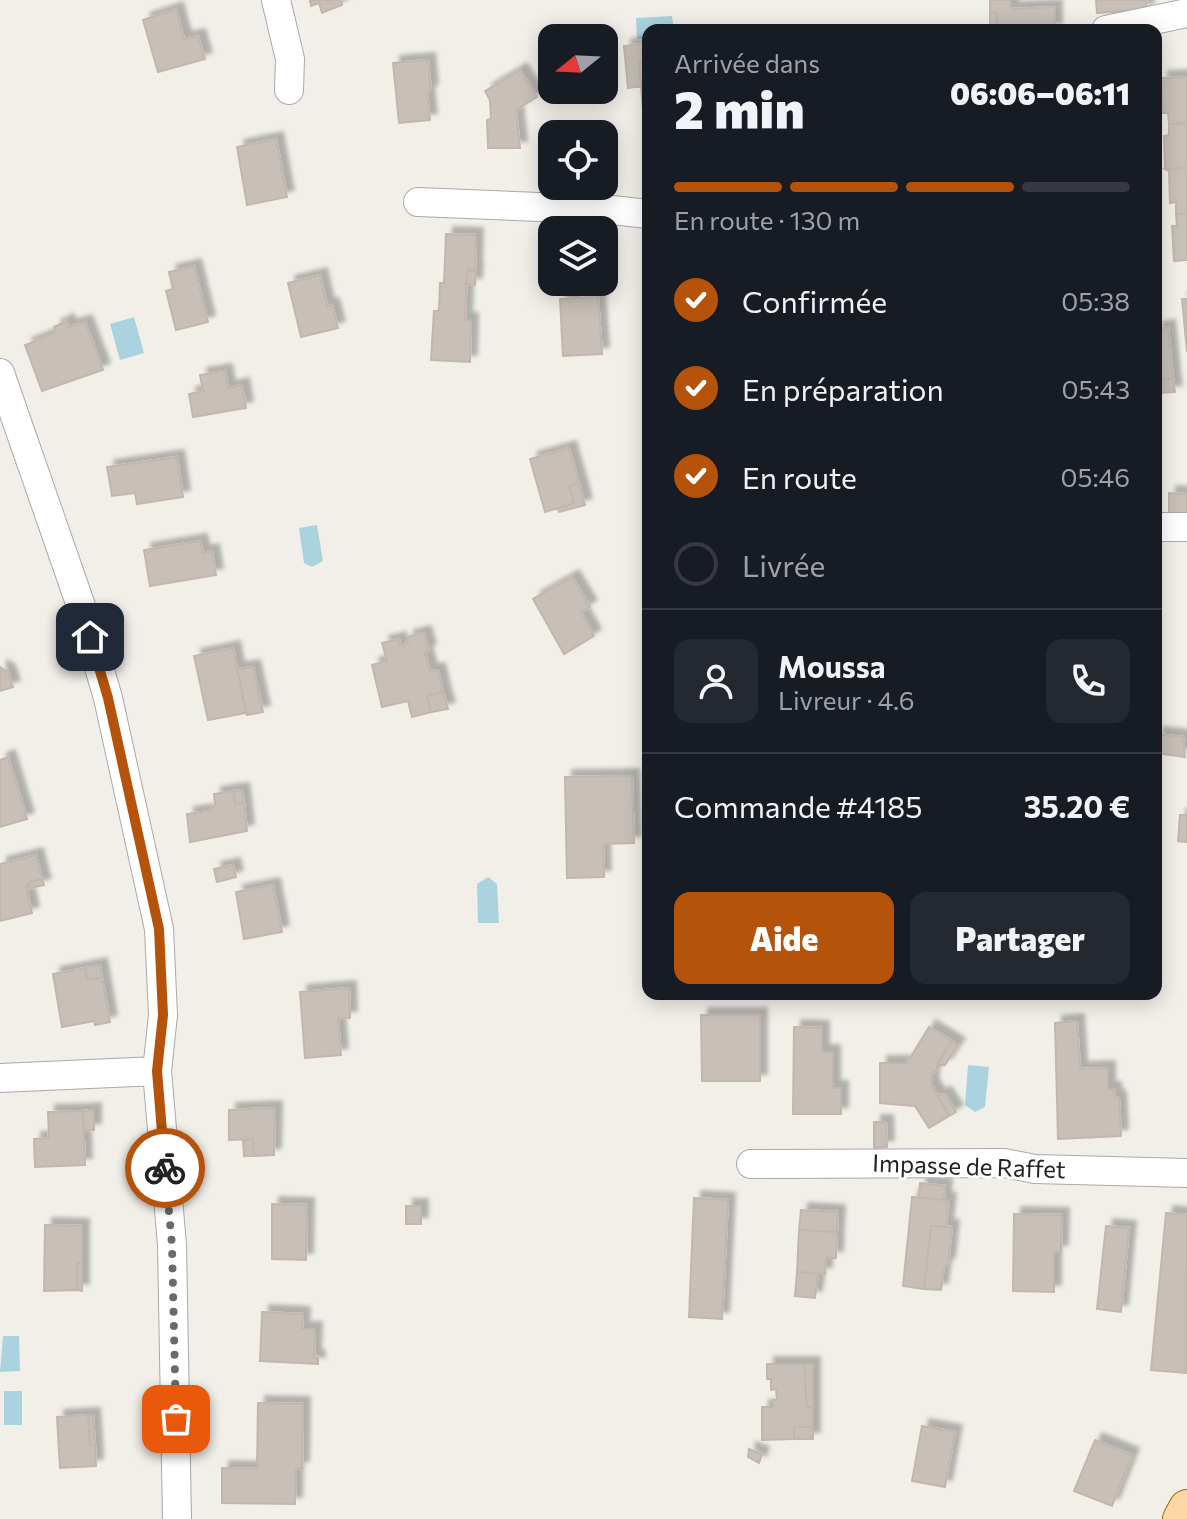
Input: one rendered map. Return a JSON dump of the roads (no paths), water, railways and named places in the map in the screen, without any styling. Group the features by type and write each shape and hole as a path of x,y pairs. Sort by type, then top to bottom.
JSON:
{"main road":[{"path":"1181,1519 1187,1508"}],"street":[{"path":"276,0 290,59 289,90"},
{"path":"1135,24 1187,13 1186,0"},
{"path":"418,202 642,213"},
{"path":"0,373 81,606 108,698 159,929 163,1015 157,1071 172,1245 177,1519"},
{"path":"1162,527 1187,527"},
{"path":"0,1078 157,1071"},
{"name":"Impasse de Raffet","path":"751,1164 1004,1163 1035,1169 1187,1173"}],"water":[{"path":"672,16 673,24 642,24 642,39 637,39 636,18"},
{"path":"134,317 144,353 120,360 110,324"},
{"path":"317,525 323,561 312,567 304,563 299,528"},
{"path":"488,877 497,884 499,923 478,923 477,884"},
{"path":"968,1065 989,1067 985,1107 975,1112 965,1105"},
{"path":"3,1336 19,1336 20,1371 0,1372"},
{"path":"4,1391 22,1391 22,1425 4,1425"}]}
